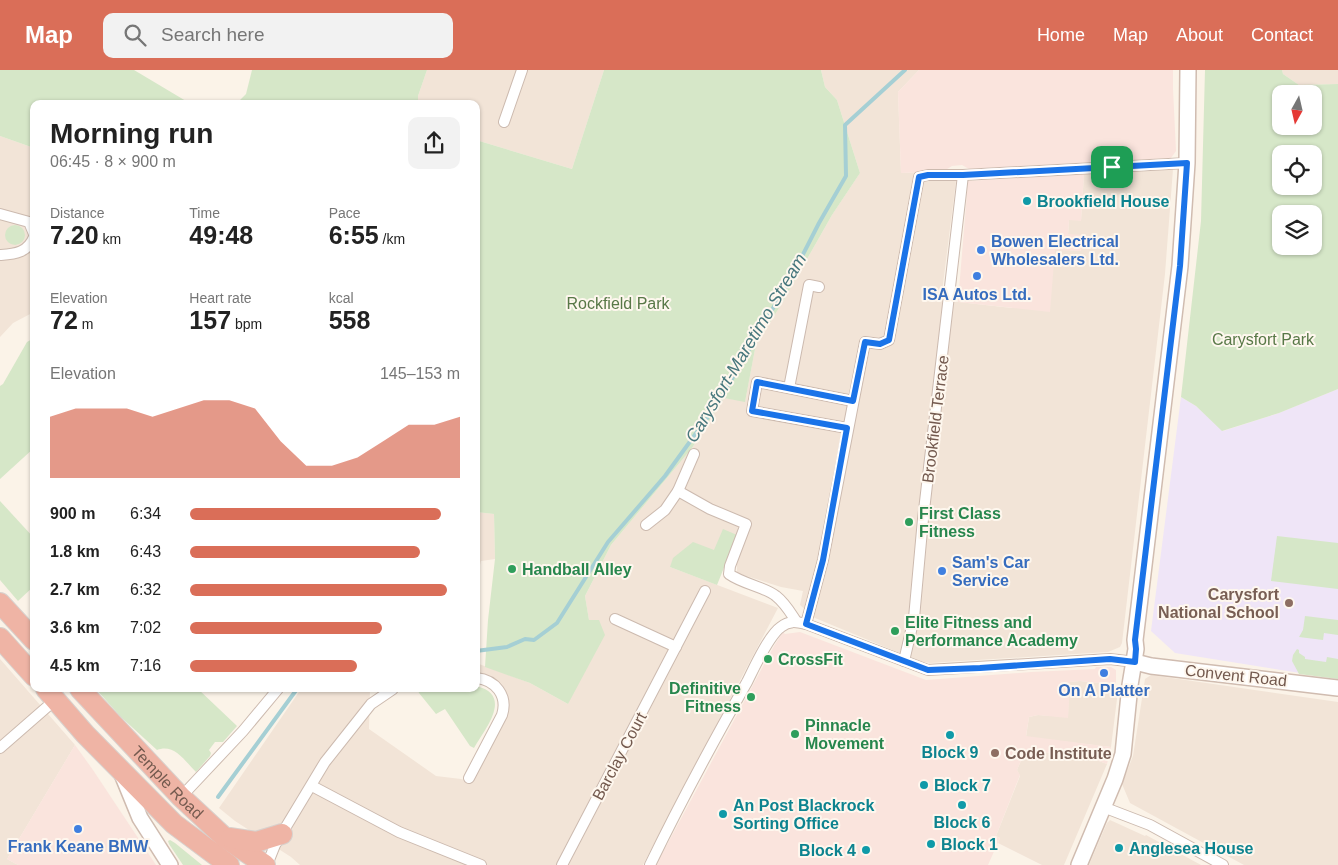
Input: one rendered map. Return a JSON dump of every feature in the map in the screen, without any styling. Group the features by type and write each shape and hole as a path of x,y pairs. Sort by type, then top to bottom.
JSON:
{"highway":[{"path":"0,603 30,636"},
{"path":"0,638 30,672"},
{"name":"Temple Road","path":"83,692 181,797 224,837 266,865"},
{"name":"Temple Road","path":"50,694 85,734 174,824 229,865"},
{"path":"224,837 256,842 282,834"}],"main road":[{"path":"1079,865 1123,754 1130,685 1135,662 1137,620 1180,266 1187,163 1188,70"},
{"name":"Convent Road","path":"1135,662 1151,666 1338,688"},
{"name":"Temple Road","path":"121,770 140,818 167,861"}],"street":[{"path":"504,122 522,70"},
{"path":"806,624 823,560 865,342 880,344 889,340 919,177 928,175 963,175 1187,163"},
{"name":"Brookfield Terrace","path":"904,661 914,618 923,519 963,175"},
{"path":"0,214 29,222 30,225"},
{"path":"0,255 15,254 30,246"},
{"path":"789,388 809,285 819,286"},
{"path":"847,428 752,411 757,382 853,401"},
{"path":"646,525 665,510 678,491 694,454"},
{"path":"678,491 710,509 746,524 730,566 729,574 738,580 775,595 786,606 796,621"},
{"name":"Barclay Court","path":"562,865 705,591"},
{"path":"615,619 676,647"},
{"path":"650,865 709,750 768,644 779,627 788,623 796,621 806,624 928,670 1110,659 1135,662"},
{"path":"469,778 504,706 502,696 496,686 486,679 480,678"},
{"path":"181,797 275,692"},
{"path":"266,865 275,845 325,762 371,704 389,692"},
{"path":"0,748 50,694"},
{"path":"312,786 399,832 481,865"},
{"path":"1103,807 1150,825 1223,865"}],"shaded area":[{"path":"427,70 604,70 572,169 480,141 480,100 418,100"},
{"path":"821,70 919,70 898,92 901,173 944,171 956,181 941,300 1012,308 1055,249 1081,251 1068,235 1069,220 1081,220 1084,174 1173,169 1165,274 1122,643 1120,647 1108,652 930,663 919,661 815,618 800,605 803,591 781,587 737,573 737,535 715,550 670,567 778,608 643,865 300,865 219,808 299,692 370,692 369,729 436,776 471,782 508,710 507,697 503,689 480,675 480,664 530,683 568,704 589,620 585,596 611,545 692,448 724,398 745,401 756,344 781,305 832,215 860,173 837,100 825,87"},
{"path":"919,70 1173,70 1176,151 1171,158 969,169 962,165 952,166 944,171 901,173 898,92"},
{"path":"1282,70 1338,70 1338,84 1299,85 1283,74"},
{"path":"0,136 30,147 30,314 13,323 0,337"},
{"path":"1084,174 1081,221 1069,220 1068,234 1082,235 1081,251 1055,250 1050,312 958,302 968,181"},
{"path":"1338,389 1338,679 1175,653 1151,631 1181,397 1196,406 1223,431 1279,413"},
{"path":"480,512 494,514 495,559 481,561 480,565"},
{"path":"783,632 785,634 800,632 926,680 1111,667 1116,670 1116,685 1080,681 1070,682 1068,718 1038,715 1029,717 1026,736 1111,747 1107,764 1083,755 1025,751 1017,770 1020,775 996,836 1000,838 988,865 656,865"},
{"path":"0,659 75,745 7,859 18,865 0,865"},
{"path":"1151,675 1338,702 1338,865 1244,865 1130,803 1122,784 1133,756 1145,679"},
{"path":"1080,681 1116,685 1117,699 1111,747 1026,737 1029,717 1038,715 1068,717 1069,682"},
{"path":"75,745 156,865 18,865 7,859"},
{"path":"1025,751 1083,755 1107,764 1064,865 1042,865 998,843 1000,838 996,836 1020,776 1017,770"},
{"path":"1110,820 1146,835 1201,865 1089,865"}],"green space":[{"path":"0,70 134,70 184,100 30,100 30,147 0,136"},
{"path":"252,70 427,70 418,100 240,100 246,94"},
{"name":"Rockfield Park","path":"604,70 821,70 825,87 837,100 860,173 832,215 781,305 756,344 745,402 724,398 692,448 611,545 585,596 589,620 599,620 605,635 568,704 530,683 485,667 495,559 494,514 480,512 480,141 572,169"},
{"name":"Carysfort Park","path":"1205,70 1282,70 1283,74 1299,85 1338,84 1338,389 1279,413 1222,431 1196,406 1181,397 1201,221"},
{"path":"15,225 22,228 25,235 22,242 15,245 8,242 5,235 8,228"},
{"path":"30,340 30,452 0,479 0,386 3,384 27,342"},
{"path":"0,501 30,534 30,590 18,601 0,580"},
{"path":"723,529 737,535 717,585 670,567 673,558 693,542 714,550"},
{"path":"1277,536 1338,543 1338,589 1271,581"},
{"path":"1305,616 1338,620 1338,635 1324,633 1323,640 1299,637 1303,630"},
{"path":"1297,649 1305,659 1326,662 1327,657 1338,659 1338,679 1299,674 1292,661"},
{"path":"480,687 487,690 493,697 495,705 489,722 474,748 470,746 445,709 436,714 419,693 480,692"},
{"path":"99,692 201,692 237,726 223,742 215,742 209,750 210,756 196,772 174,751 163,748 157,750 121,717"},
{"path":"170,840 202,865 183,865 169,844 168,841"}],"waterway":[{"name":"Carysfort-Maretimo Stream","path":"480,650 507,647 525,639 534,640 557,623 608,542 665,476 718,403 794,272 846,176 845,125 905,70"},
{"name":"Carysfort-Maretimo Stream","path":"218,797 295,692"}],"place":[{"name":"Brookfield House","path":"1027,201"},
{"name":"Bowen Electrical Wholesalers Ltd.","path":"981,250"},
{"name":"ISA Autos Ltd.","path":"977,276"},
{"name":"First Class Fitness","path":"909,522"},
{"name":"Handball Alley","path":"512,569"},
{"name":"Sam's Car Service","path":"942,571"},
{"name":"Carysfort National School","path":"1289,603"},
{"name":"Elite Fitness and Performance Academy","path":"895,631"},
{"name":"CrossFit","path":"768,659"},
{"name":"On A Platter","path":"1104,673"},
{"name":"Definitive Fitness","path":"751,697"},
{"name":"Pinnacle Movement","path":"795,734"},
{"name":"Block 9","path":"950,735"},
{"name":"Code Institute","path":"995,753"},
{"name":"Block 7","path":"924,785"},
{"name":"Block 6","path":"962,805"},
{"name":"An Post Blackrock Sorting Office","path":"723,814"},
{"name":"Frank Keane BMW","path":"78,829"},
{"name":"Block 1","path":"931,844"},
{"name":"Anglesea House","path":"1119,848"},
{"name":"Block 4","path":"866,850"}],"route":[{"path":"1187,163 1180,266 1135,640 1135,662 1110,659 928,670 806,624 823,560 847,428 752,411 757,382 853,401 865,342 880,344 889,340 919,177 928,175 963,175 1112,167 1187,163"}]}
